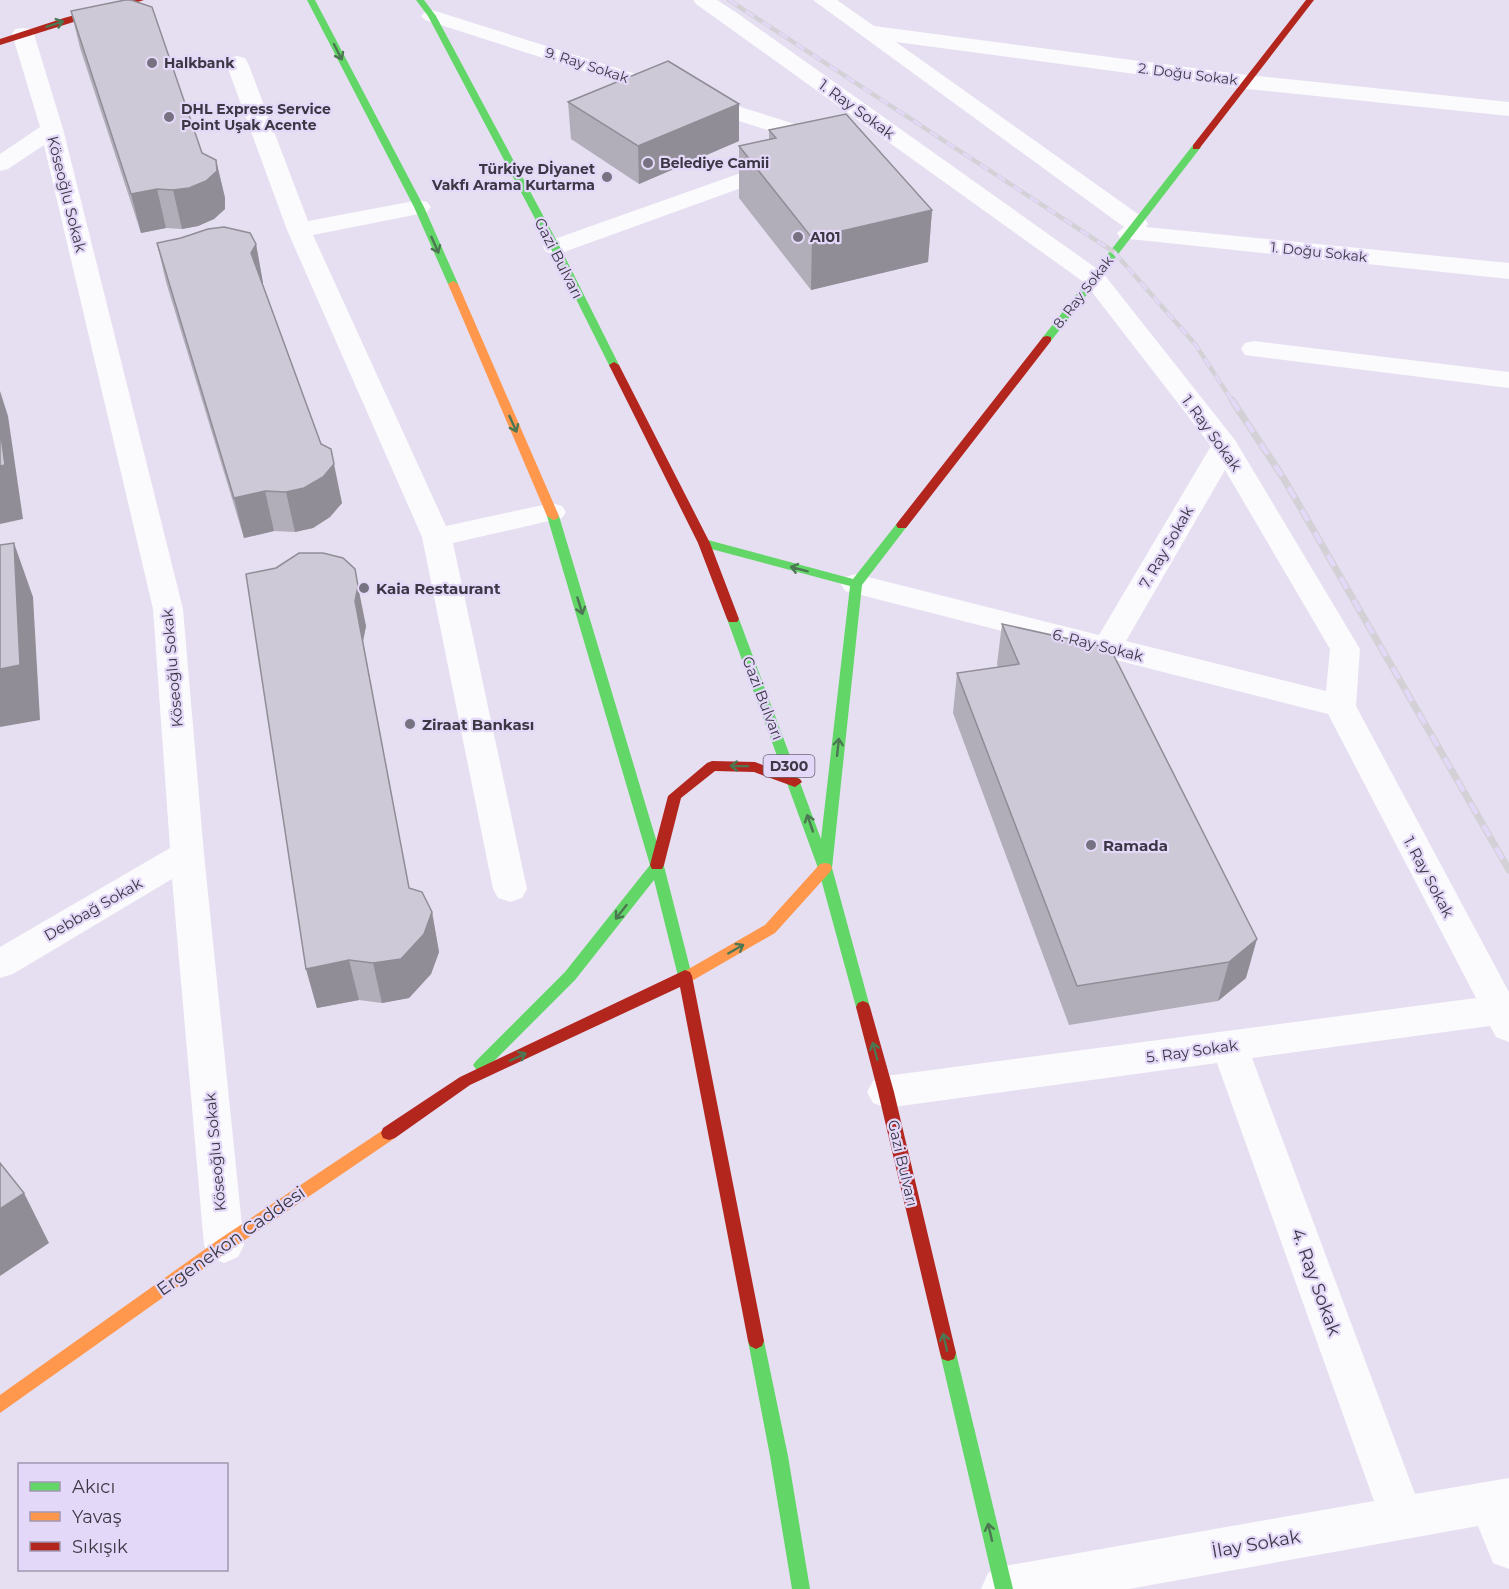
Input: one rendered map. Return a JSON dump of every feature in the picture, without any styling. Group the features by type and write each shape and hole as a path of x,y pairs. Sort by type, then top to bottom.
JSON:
{"main road":[{"path":"14,34 141,0"},
{"path":"311,0 419,207 552,512 657,866 685,978 779,1456 801,1589"},
{"name":"8. Ray Sokak","path":"856,584 1310,0"},
{"name":"Gazi Bulvarı","path":"426,8 555,247 704,543 795,782 825,868 886,1092 1004,1589"},
{"path":"465,1081 685,978 770,929 825,868 856,584 704,543"},
{"path":"465,1081 570,976 657,866 675,796 712,766 755,767 795,782"},
{"name":"Ergenekon Caddesi","path":"0,1405 224,1245 465,1081"}],"street":[{"name":"1. Ray Sokak","path":"703,0 1094,278 1225,446 1345,649 1340,706 1504,1018"},
{"path":"823,0 1132,229"},
{"name":"9. Ray Sokak","path":"426,8 844,145 555,247"},
{"name":"2. Doğu Sokak","path":"868,32 1247,82 1509,109"},
{"name":"Köseoğlu Sokak","path":"14,34 52,129 168,609 187,854 224,1245"},
{"path":"237,63 299,230 437,537 510,889"},
{"path":"0,164 52,129"},
{"path":"883,149 916,152"},
{"path":"299,230 419,207"},
{"name":"1. Doğu Sokak","path":"1132,229 1509,271"},
{"path":"1254,349 1509,380"},
{"name":"7. Ray Sokak","path":"1107,647 1225,446"},
{"path":"437,537 552,512"},
{"name":"6. Ray Sokak","path":"856,584 1340,706"},
{"name":"Debbağ Sokak","path":"0,964 187,854"},
{"name":"5. Ray Sokak","path":"886,1092 1229,1046 1504,1018"},
{"name":"4. Ray Sokak","path":"1229,1046 1402,1518"},
{"path":"1500,1501 1509,1547"},
{"name":"İlay Sokak","path":"1004,1589 1500,1501"}],"building":[{"path":"125,0 152,7 202,153 216,160 217,171 206,181 189,188 157,189 131,194 71,11"},
{"path":"668,61 739,104 638,146 568,102"},
{"path":"846,114 932,210 812,238 739,146 776,138 769,130"},
{"path":"224,227 250,233 256,244 251,253 321,444 331,449 334,464 323,477 304,488 286,492 265,491 234,498 157,243"},
{"path":"0,429 5,465 0,466"},
{"path":"14,543 20,665 0,669 0,545"},
{"path":"299,553 323,553 343,558 355,569 358,586 355,601 409,888 422,892 432,912 424,934 401,959 373,963 349,960 306,969 246,574 276,568"},
{"name":"Ramada","path":"1002,624 1110,648 1257,939 1229,962 1077,986 957,673 1019,664"},
{"path":"0,1163 24,1193 0,1209"}],"railway":[{"path":"729,0 1114,252 1195,344 1233,402"},
{"path":"1232,400 1284,479 1509,870"}],"traffic: fast":[{"path":"311,0 419,207 453,284"},
{"path":"420,0 432,16 555,247 614,365"},
{"path":"1047,339 1196,147"},
{"path":"553,516 657,866 685,976"},
{"path":"825,868 856,584 902,525"},
{"path":"704,543 856,584"},
{"path":"733,619 825,868 863,1007"},
{"path":"481,1065 570,976 657,866"},
{"path":"756,1341 779,1456 801,1589"},
{"path":"948,1353 1004,1589"}],"traffic: slow":[{"path":"453,284 553,516"},
{"path":"685,978 770,929 825,868"},
{"path":"0,1405 224,1245 389,1133"}],"traffic: jam":[{"path":"0,42 67,20 140,0"},
{"path":"1196,147 1310,0"},
{"path":"902,525 1047,339"},
{"path":"614,365 704,543 733,619"},
{"path":"657,865 675,796 712,766 755,767 795,782"},
{"path":"685,976 756,1341"},
{"path":"389,1133 465,1081 685,978"},
{"path":"863,1007 886,1092 948,1353"}],"place":[{"name":"Halkbank","path":"152,63"},
{"name":"DHL Express Service Point Uşak Acente","path":"169,117"},
{"name":"Belediye Camii","path":"648,163"},
{"name":"Türkiye Dİyanet Vakfı Arama Kurtarma","path":"607,177"},
{"name":"A101","path":"798,237"},
{"name":"Kaia Restaurant","path":"364,588"},
{"name":"Ziraat Bankası","path":"410,724"},
{"name":"Ramada","path":"1091,845"}]}
